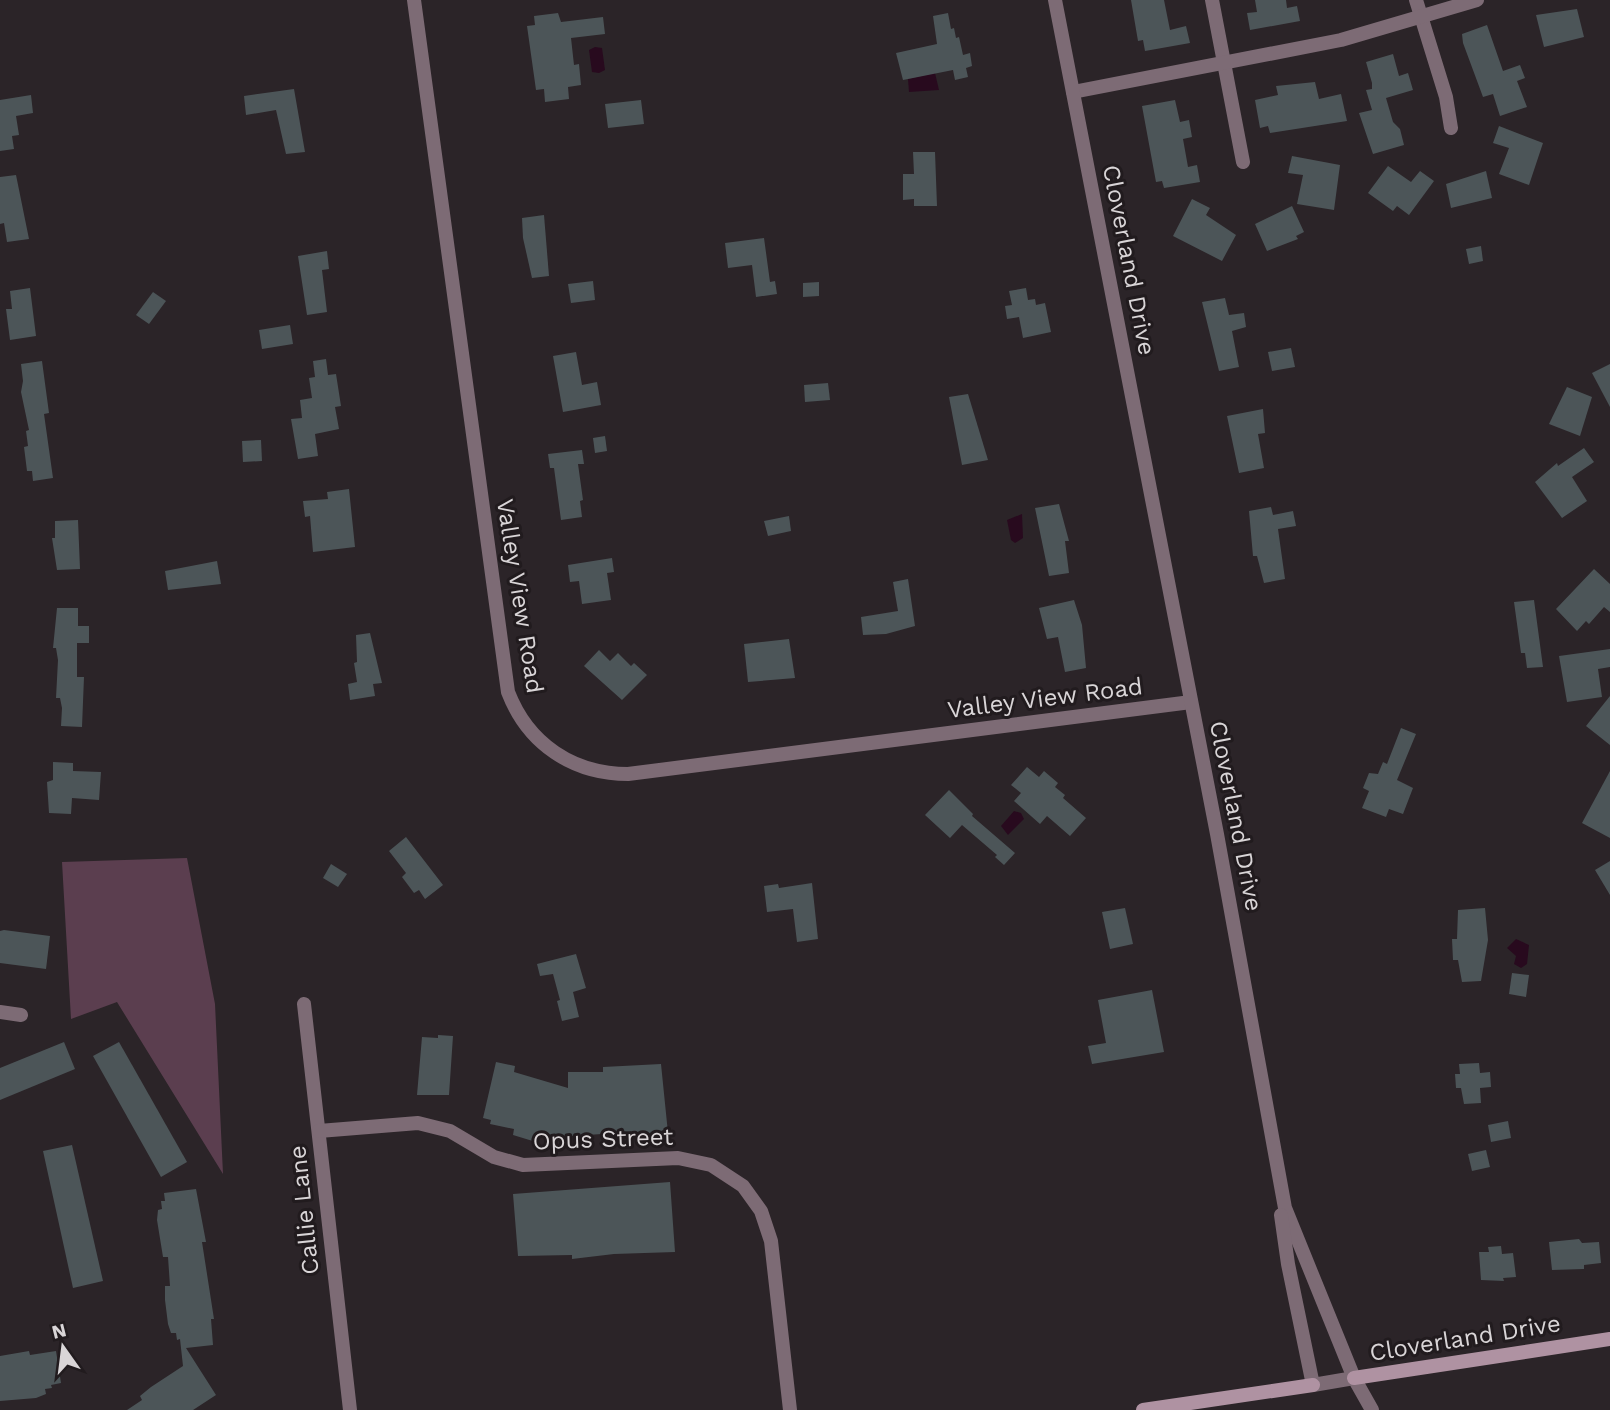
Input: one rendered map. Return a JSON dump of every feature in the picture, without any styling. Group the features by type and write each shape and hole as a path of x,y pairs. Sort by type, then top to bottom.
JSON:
{"main road":[{"name":"Cloverland Drive","path":"1354,1378 1610,1339"},
{"path":"1143,1410 1313,1385"}],"street":[{"name":"Valley View Road","path":"414,0 508,692 519,716 543,744 586,769 628,774 1191,702"},
{"name":"Cloverland Drive","path":"1055,0 1256,1042 1280,1186 1305,1263 1354,1378"},
{"path":"1212,0 1243,162"},
{"path":"1416,0 1451,128"},
{"path":"1073,92 1341,40 1422,19 1477,0"},
{"name":"Callie Lane","path":"304,1004 350,1410"},
{"path":"0,1012 21,1015"},
{"name":"Opus Street","path":"318,1131 418,1123 450,1131 494,1157 523,1165 678,1158 711,1165 743,1186 761,1211 768,1231 776,1268 790,1410"},
{"path":"1280,1186 1288,1264 1313,1385 1354,1378 1372,1410"}],"shaded area":[{"path":"602,48 605,70 599,73 592,72 589,50"},
{"path":"935,73 939,90 909,92 908,79"},
{"path":"1022,514 1023,538 1015,543 1011,540 1007,520"},
{"path":"1014,811 1021,813 1024,819 1008,835 1001,826"},
{"path":"187,858 215,1004 223,1174 117,1002 71,1019 62,862"},
{"path":"1516,939 1529,945 1527,964 1521,968 1514,964 1516,956 1507,948"}],"building":[{"path":"1131,0 1164,0 1170,30 1186,26 1190,43 1145,51 1143,40 1138,41"},
{"path":"1255,0 1286,0 1287,8 1297,6 1300,21 1250,30 1247,13 1257,12"},
{"path":"1577,9 1584,37 1544,47 1536,15"},
{"path":"558,13 561,22 603,17 605,34 571,38 574,65 579,64 581,85 568,87 569,99 545,102 544,89 536,90 527,26 535,25 534,16"},
{"path":"948,13 951,29 954,28 956,38 959,37 963,55 970,53 972,66 966,68 968,77 955,80 953,70 903,80 896,53 937,44 933,16"},
{"path":"1487,25 1503,71 1520,65 1525,78 1517,81 1527,107 1500,116 1493,94 1483,97 1463,43 1462,34"},
{"path":"1393,54 1399,76 1408,73 1413,90 1386,98 1404,145 1373,154 1359,113 1372,110 1366,90 1372,89 1372,83 1366,62"},
{"path":"1315,82 1319,99 1341,94 1347,121 1270,133 1268,126 1260,128 1255,100 1278,95 1276,86"},
{"path":"294,89 305,152 286,154 276,110 246,115 244,96"},
{"path":"31,95 33,113 16,116 19,135 12,136 14,149 0,151 0,100"},
{"path":"641,100 644,124 608,128 605,104"},
{"path":"1175,100 1180,122 1189,120 1192,137 1183,139 1188,167 1197,165 1200,182 1164,188 1162,181 1156,182 1142,106"},
{"path":"1499,126 1543,143 1529,185 1499,174 1509,148 1493,143"},
{"path":"913,152 935,152 937,206 914,206 914,199 903,200 903,174 914,174"},
{"path":"1292,156 1340,165 1334,210 1297,204 1303,175 1288,173"},
{"path":"1388,166 1411,182 1420,171 1434,181 1409,215 1397,206 1393,211 1368,193"},
{"path":"1486,171 1492,198 1451,208 1446,184"},
{"path":"16,175 29,239 7,242 4,223 0,224 0,177"},
{"path":"1192,199 1210,208 1206,215 1236,235 1222,261 1173,236"},
{"path":"1292,206 1304,232 1296,236 1298,239 1267,251 1255,224"},
{"path":"544,215 549,276 532,278 523,238 522,218"},
{"path":"764,238 770,282 775,281 777,294 756,297 752,265 728,268 725,243"},
{"path":"1481,246 1483,261 1469,264 1466,249"},
{"path":"327,251 329,269 322,270 327,312 307,315 298,256"},
{"path":"593,281 595,300 571,303 568,284"},
{"path":"819,282 819,296 803,297 803,283"},
{"path":"30,288 36,336 10,340 6,309 12,309 10,291"},
{"path":"1026,288 1028,300 1035,299 1036,305 1045,303 1051,332 1023,338 1019,317 1007,319 1005,306 1012,305 1009,291"},
{"path":"153,292 166,301 149,324 136,315"},
{"path":"1225,298 1229,315 1244,313 1246,327 1232,331 1239,367 1219,371 1202,302"},
{"path":"290,325 293,344 262,349 259,330"},
{"path":"1291,348 1295,367 1272,371 1268,352"},
{"path":"576,352 582,385 597,382 601,405 563,412 553,356"},
{"path":"326,359 328,375 336,374 341,406 335,407 339,429 315,434 318,456 298,459 291,419 302,418 300,400 312,398 309,378 315,377 313,361"},
{"path":"42,361 49,413 44,414 53,478 33,481 32,471 27,471 24,447 28,446 26,431 29,430 21,392 21,364"},
{"path":"1610,364 1610,407 1592,373"},
{"path":"828,383 830,400 805,402 804,385"},
{"path":"1567,387 1592,397 1580,436 1549,424"},
{"path":"968,394 988,460 962,465 949,397"},
{"path":"1263,409 1265,433 1258,434 1264,468 1239,473 1227,416"},
{"path":"605,436 607,451 595,453 593,438"},
{"path":"261,440 262,461 243,462 242,441"},
{"path":"1584,448 1594,462 1572,477 1587,501 1562,518 1535,482 1557,463 1558,466"},
{"path":"582,450 584,464 578,464 583,500 580,501 582,517 561,520 554,468 550,468 548,454"},
{"path":"349,489 355,547 313,552 310,516 305,517 303,501 328,499 327,492"},
{"path":"1059,504 1069,541 1065,541 1069,573 1049,576 1035,508"},
{"path":"1271,507 1273,515 1293,511 1296,526 1278,529 1285,579 1264,583 1257,556 1253,556 1249,511"},
{"path":"789,516 791,531 768,536 764,521"},
{"path":"78,520 80,569 57,570 52,538 55,538 55,521"},
{"path":"612,558 614,572 607,573 611,600 582,604 579,581 570,582 568,565"},
{"path":"217,561 221,584 168,590 165,571"},
{"path":"1594,569 1610,584 1610,612 1604,607 1589,624 1586,621 1577,631 1556,609"},
{"path":"908,579 915,626 886,634 863,635 861,617 898,611 893,582"},
{"path":"1074,600 1082,625 1086,668 1065,672 1058,637 1047,639 1039,608"},
{"path":"1534,600 1543,667 1527,668 1525,653 1521,653 1514,602"},
{"path":"57,608 78,608 78,626 89,626 89,643 77,643 77,677 84,677 82,727 61,726 62,708 60,698 56,698 58,660 56,648 53,648"},
{"path":"370,633 382,683 373,684 375,696 350,700 348,684 357,682 354,663 357,662 356,635"},
{"path":"789,639 795,678 748,682 744,644"},
{"path":"1610,649 1610,667 1598,669 1602,697 1567,702 1559,656"},
{"path":"599,650 610,661 618,653 631,666 634,663 647,675 622,700 584,666"},
{"path":"1610,696 1610,745 1586,726"},
{"path":"1401,728 1416,734 1397,780 1413,788 1403,814 1389,809 1386,817 1362,808 1369,791 1363,788 1369,773 1378,774 1383,762 1387,764"},
{"path":"53,762 73,763 73,771 101,772 99,800 72,798 71,814 49,813 47,782 53,780"},
{"path":"1027,767 1039,777 1044,771 1058,783 1055,787 1065,795 1063,798 1086,818 1070,836 1047,816 1040,824 1014,801 1021,793 1011,785"},
{"path":"1610,771 1610,838 1582,823"},
{"path":"949,790 972,816 1015,853 1004,865 995,857 997,855 962,825 950,838 925,815"},
{"path":"406,837 443,885 425,899 419,890 414,893 402,877 406,873 389,851"},
{"path":"1610,861 1610,895 1595,870"},
{"path":"331,864 347,874 338,887 323,878"},
{"path":"812,883 818,939 797,942 793,909 767,912 764,886 778,884 779,888"},
{"path":"1125,908 1133,944 1110,949 1102,912"},
{"path":"1485,908 1488,940 1481,981 1462,982 1458,960 1453,960 1452,939 1457,939 1458,910"},
{"path":"0,931 50,936 46,969 0,963"},
{"path":"576,954 586,988 573,992 579,1017 562,1021 553,974 540,976 537,964"},
{"path":"1512,973 1529,975 1526,997 1509,994"},
{"path":"1152,990 1164,1052 1092,1064 1088,1046 1106,1043 1098,1000"},
{"path":"438,1035 453,1036 449,1095 417,1095 422,1037 438,1038"},
{"path":"64,1042 75,1069 0,1100 0,1068"},
{"path":"119,1042 187,1162 161,1177 93,1056"},
{"path":"496,1062 515,1066 514,1072 568,1088 568,1072 603,1072 603,1067 661,1064 668,1133 602,1134 556,1137 555,1140 538,1135 536,1142 513,1135 514,1129 490,1124 491,1120 483,1118"},
{"path":"1479,1063 1480,1073 1490,1072 1491,1087 1480,1088 1481,1103 1464,1104 1461,1088 1456,1088 1455,1074 1460,1074 1459,1064"},
{"path":"1508,1121 1511,1138 1491,1142 1488,1125"},
{"path":"72,1145 103,1281 73,1288 43,1151"},
{"path":"1486,1150 1490,1167 1472,1171 1468,1154"},
{"path":"670,1182 675,1252 614,1254 572,1259 572,1255 518,1256 513,1194"},
{"path":"196,1189 206,1242 202,1242 214,1319 211,1319 213,1345 186,1348 216,1395 193,1410 127,1410 142,1400 140,1396 151,1387 183,1366 180,1339 177,1340 176,1333 171,1333 168,1324 165,1286 170,1286 168,1257 163,1257 157,1220 158,1210 162,1209 161,1201 165,1201 164,1193"},
{"path":"1579,1239 1582,1243 1599,1242 1601,1263 1584,1265 1584,1269 1552,1270 1549,1242"},
{"path":"1501,1246 1502,1254 1513,1253 1516,1277 1503,1278 1504,1281 1481,1280 1479,1252 1489,1252 1488,1247"},
{"path":"29,1351 30,1355 56,1351 61,1383 51,1385 52,1388 45,1389 46,1394 36,1398 0,1401 0,1356"}]}
